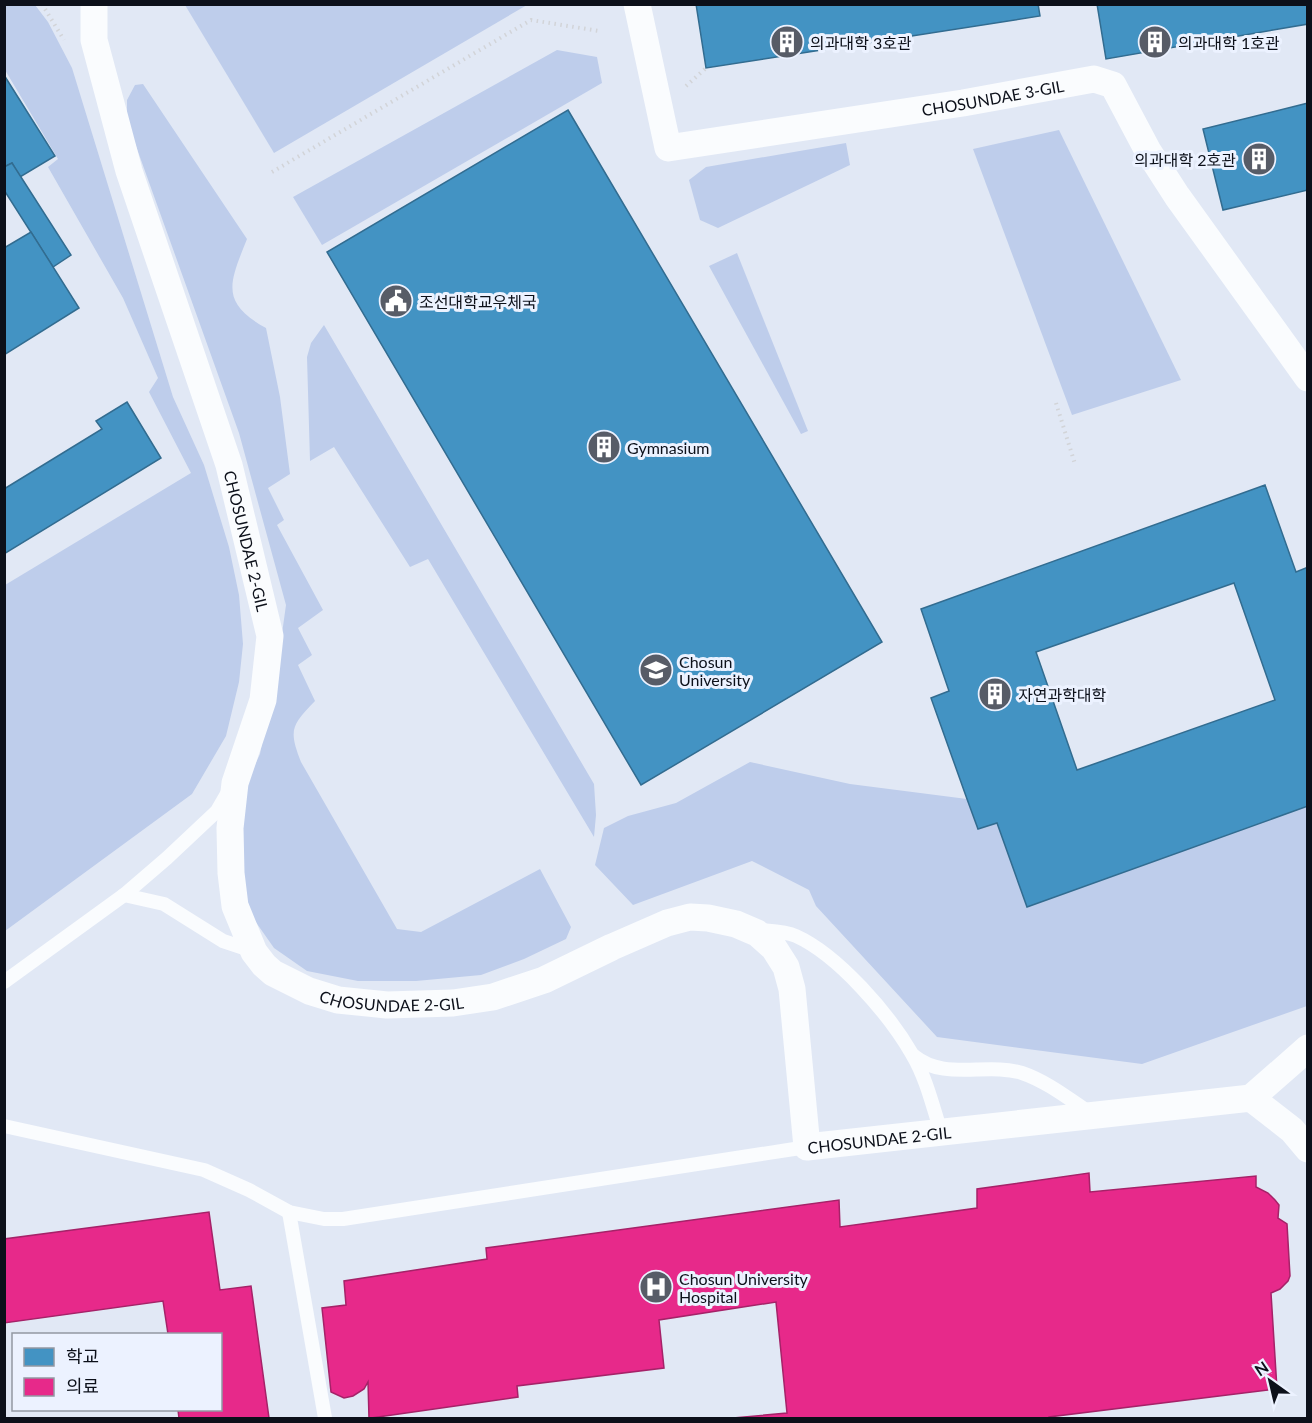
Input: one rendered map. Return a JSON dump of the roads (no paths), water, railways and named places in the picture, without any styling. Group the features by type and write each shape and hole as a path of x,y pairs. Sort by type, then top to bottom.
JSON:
{"street":[{"name":"CHOSUNDAE 2-GIL","path":"94,4 94,40 120,139 229,465 270,636 263,700 235,783 230,828 231,873 235,906 254,952 264,965 273,973 309,991 338,1000 387,1005 453,1003 493,997 544,980 667,923 687,918 723,920 757,933 774,948 786,967 792,989 807,1147 1251,1098"},
{"name":"CHOSUNDAE 3-GIL","path":"637,4 668,148 963,103 1094,79 1113,85 1148,150 1177,196 1304,365"},
{"path":"1308,1048 1251,1098 1292,1130 1308,1149"}],"lane":[{"path":"4,982 124,895 168,858 217,811 235,783"},
{"path":"124,895 164,904 223,941 254,952"},
{"path":"749,929 783,932 814,946 837,965 873,1002 891,1022 913,1056 941,1132"},
{"path":"913,1056 922,1063 950,1069 1005,1069 1023,1073 1039,1080 1094,1116"},
{"path":"4,1126 204,1170 249,1190 289,1212 324,1219 343,1219 807,1147"},
{"path":"289,1212 325,1419"}],"place":[{"name":"의과대학 3호관","path":"787,42"},
{"name":"의과대학 1호관","path":"1155,42"},
{"name":"의과대학 2호관","path":"1259,159"},
{"name":"조선대학교우체국","path":"396,301"},
{"name":"Gymnasium","path":"604,447"},
{"name":"Chosun University","path":"656,670"},
{"name":"자연과학대학","path":"995,694"},
{"name":"Chosun University Hospital","path":"656,1287"}]}
